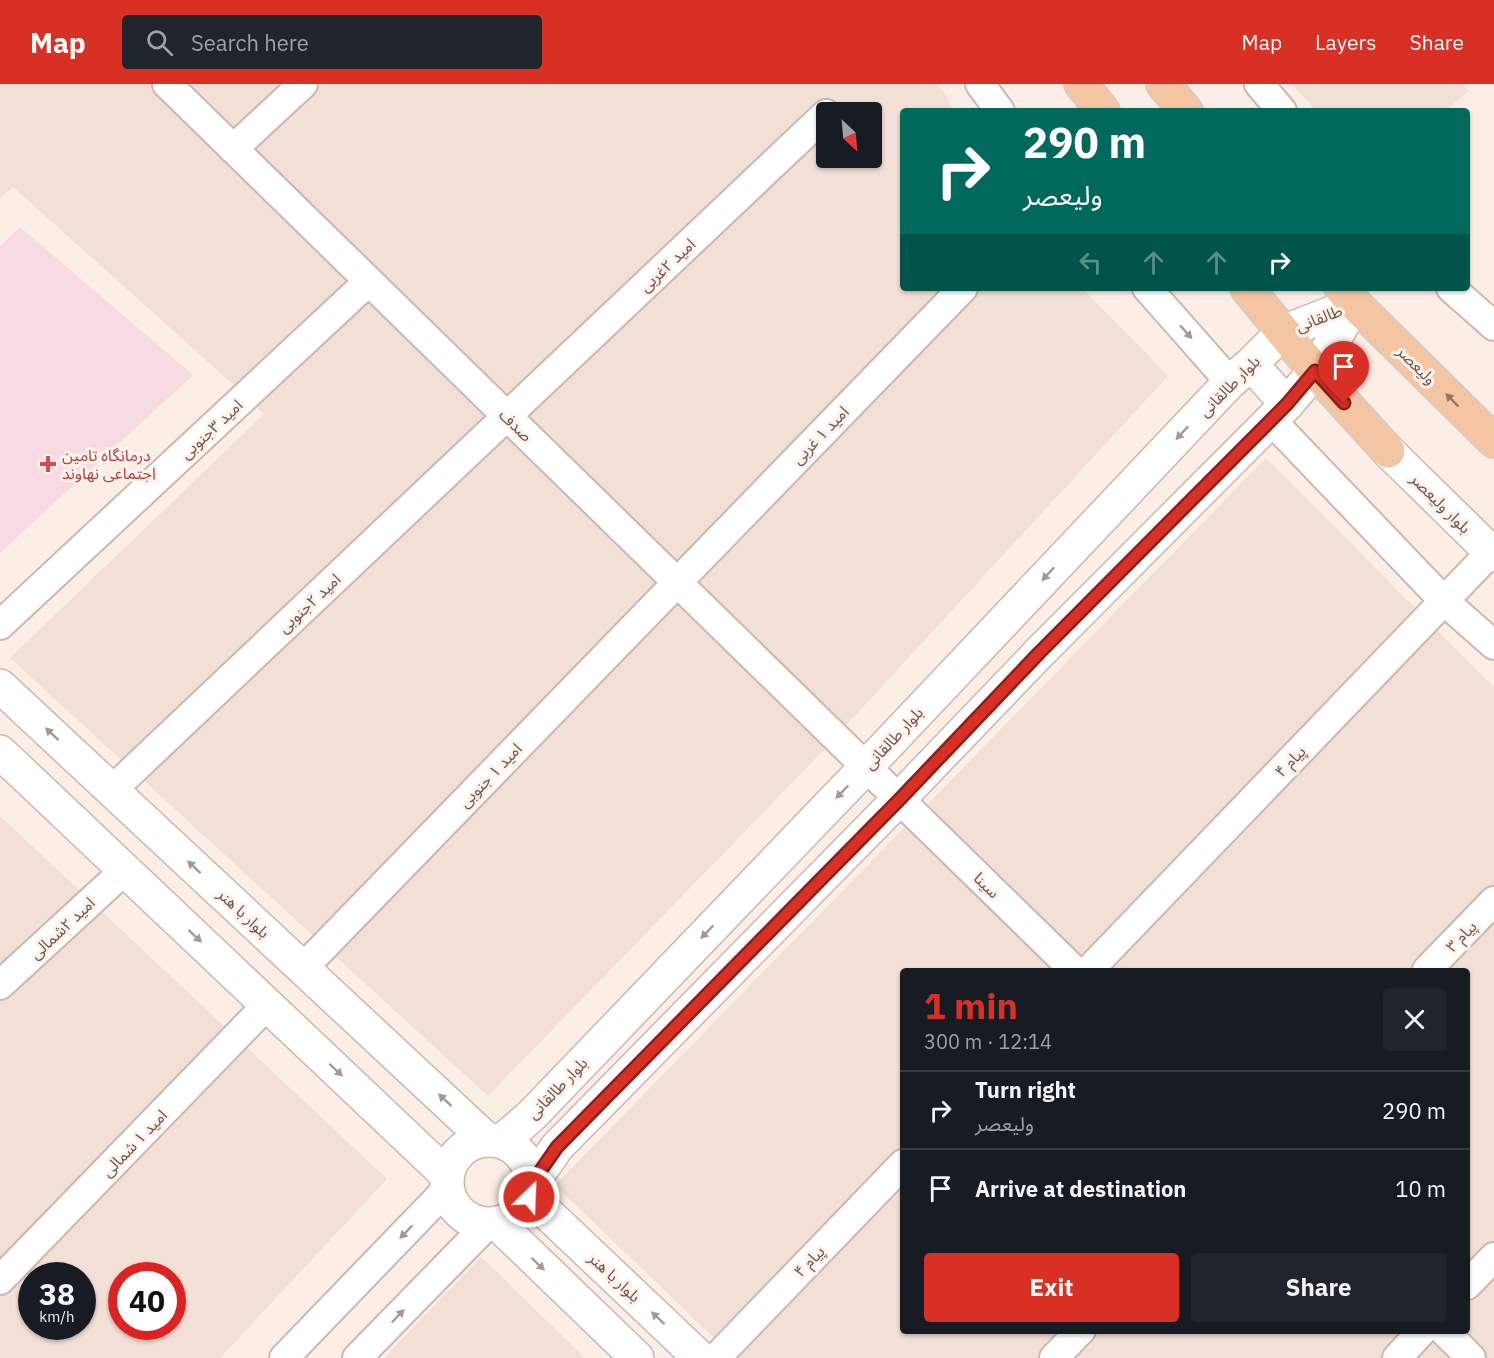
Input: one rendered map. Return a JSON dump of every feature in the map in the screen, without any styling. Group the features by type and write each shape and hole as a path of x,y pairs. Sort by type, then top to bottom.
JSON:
{"main road":[{"path":"1081,84 1101,108"},
{"path":"1163,84 1183,108"},
{"path":"1249,291 1315,371 1388,451"},
{"name":"ولیعصر","path":"1348,296 1494,441"}],"street":[{"name":"صدف","path":"167,84 866,767"},
{"path":"233,149 303,84"},
{"path":"980,84 998,108"},
{"path":"1259,84 1279,108"},
{"name":"امید ۲غربی","path":"507,417 816,124"},
{"name":"امید ۳جنوبی","path":"0,625 369,281"},
{"name":"امید ۱ غربی","path":"677,582 960,291"},
{"path":"1150,291 1241,373 1279,412 1444,601 1494,645"},
{"path":"1454,291 1494,326"},
{"path":"530,1190 530,1170 524,1158 514,1148 494,1140 473,1143 461,1150 452,1161 447,1182 452,1203 461,1214 473,1222 492,1224 513,1217 522,1208 530,1190 557,1147 899,800 1039,653 1279,412 1315,371 1348,296"},
{"name":"طالقانی","path":"1283,332 1348,296"},
{"name":"بلوار طالقانی","path":"494,1140 540,1106 1241,373 1283,332"},
{"name":"امید ۲جنوبی","path":"112,790 507,417"},
{"name":"بلوار ولیعصر","path":"1388,451 1492,554"},
{"name":"پیام ۴","path":"1091,968 1492,554"},
{"name":"امید ۱ جنوبی","path":"303,968 677,582"},
{"name":"بلوار با هنر","path":"0,686 303,968 494,1140"},
{"path":"0,752 267,1005 447,1182"},
{"name":"سینا","path":"866,767 1072,968"},
{"path":"78,826 112,790"},
{"name":"امید ۲شمالی","path":"0,985 125,870"},
{"name":"پیام ۳","path":"1429,968 1494,901"},
{"path":"267,1005 303,968"},
{"name":"امید ۱ شمالی","path":"0,1280 267,1005"},
{"name":"پیام ۴","path":"716,1358 900,1167"},
{"path":"284,1358 447,1182"},
{"name":"بلوار با هنر","path":"530,1190 700,1358"},
{"path":"357,1358 492,1224"},
{"path":"492,1224 637,1358"},
{"path":"1470,1282 1494,1257"},
{"path":"1054,1358 1077,1334"},
{"path":"1396,1358 1419,1334"},
{"path":"1447,1334 1471,1358"}],"shaded area":[{"path":"0,84 937,84 948,98 952,108 900,108 900,291 1085,291 1168,376 817,757 488,1096 10,658 264,414 13,187 0,198"},
{"path":"1292,84 1462,84 1469,91 1449,108 1313,108"},
{"name":"درمانگاه تامین اجتماعی نهاوند","path":"20,227 193,375 0,553 0,246"},
{"path":"1266,458 1494,687 1494,1358 735,1358 555,1185"},
{"path":"0,816 387,1179 220,1358 0,1358"},
{"path":"481,1257 585,1358 384,1358"}],"place":[{"name":"درمانگاه تامین اجتماعی نهاوند","path":"48,464"}],"route":[{"path":"529,1197 532,1183 557,1147 899,800 1039,653 1287,404 1315,371 1344,403"}]}
